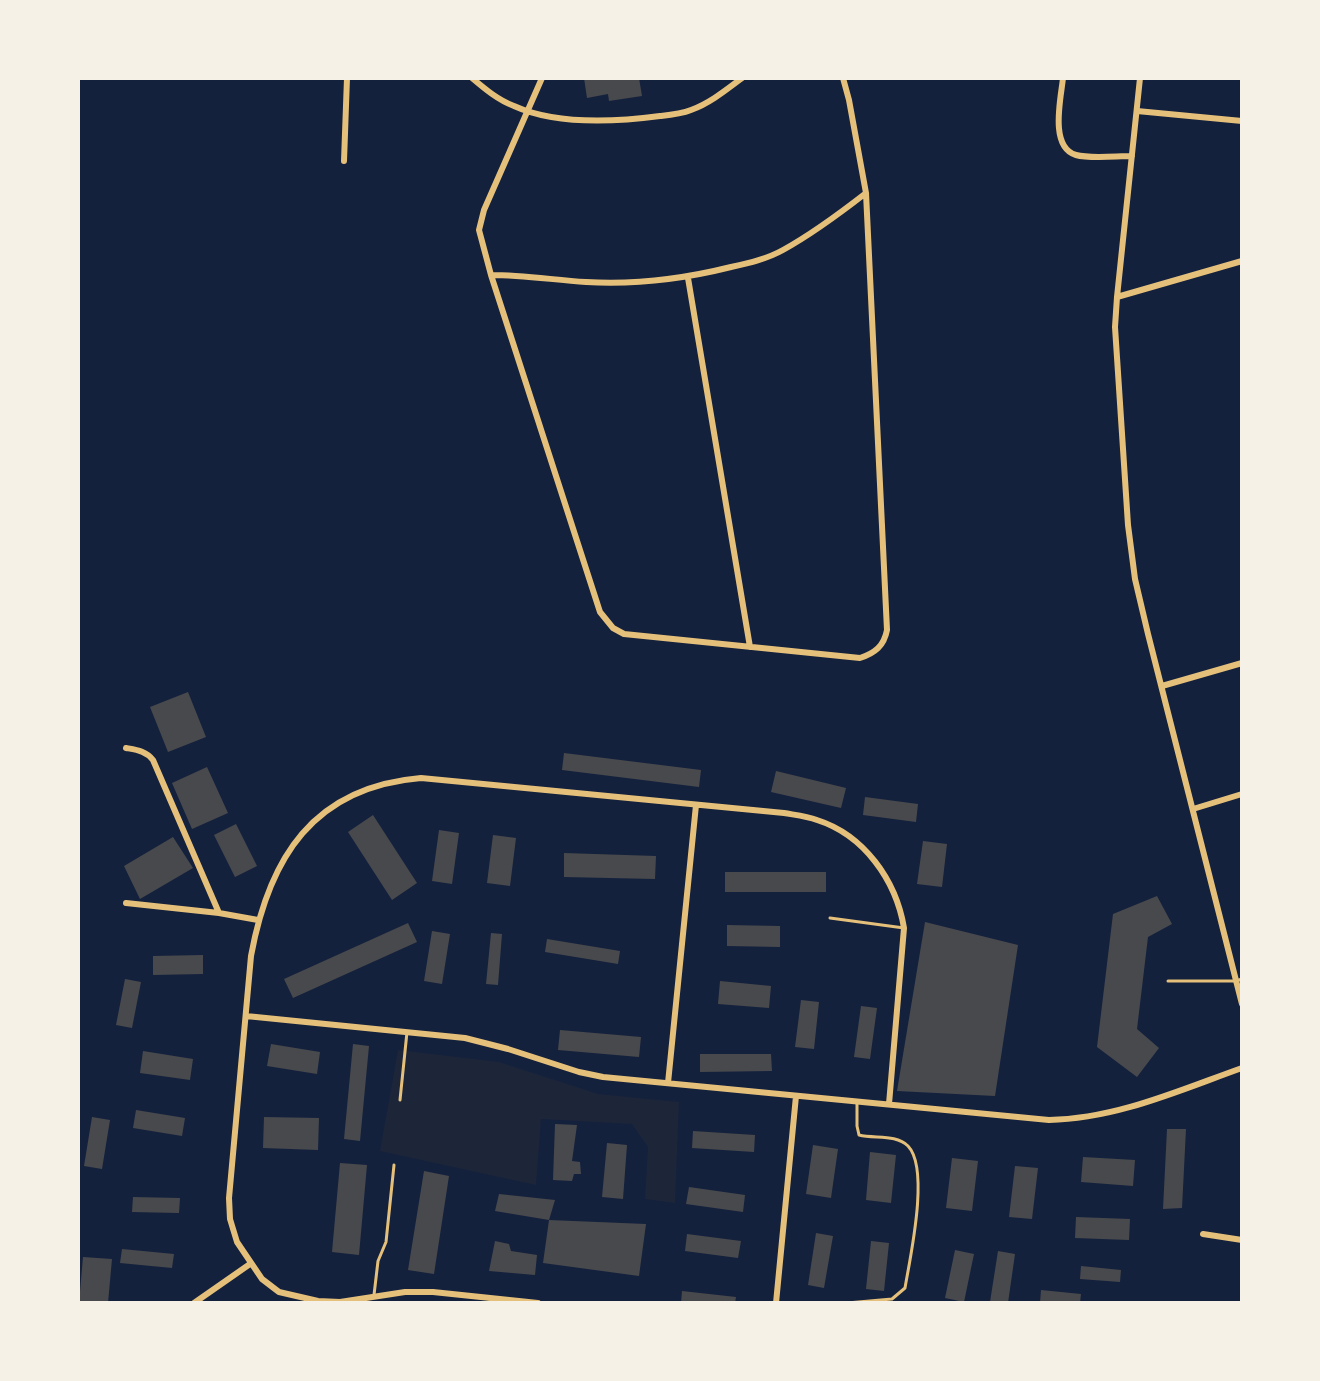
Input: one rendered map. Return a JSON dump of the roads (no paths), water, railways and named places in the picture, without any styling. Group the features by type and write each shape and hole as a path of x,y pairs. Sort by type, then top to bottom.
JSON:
{"street":[{"path":"344,161 347,78"},
{"path":"472,78 504,102 526,111 594,121 689,111 742,78"},
{"path":"542,78 480,222 481,240 600,612 613,628 624,634 860,658 878,649 885,640 887,630 866,193 843,78"},
{"path":"1063,78 1058,131 1065,147 1078,155 1131,156"},
{"path":"1140,78 1115,327 1128,525 1135,579 1239,980 1242,1004"},
{"path":"1137,111 1242,122"},
{"path":"491,275 625,283 688,278 759,260 782,250 835,217 866,193"},
{"path":"1117,297 1242,261"},
{"path":"688,278 750,647"},
{"path":"1162,686 1242,663"},
{"path":"126,748 140,750 153,760 219,913"},
{"path":"538,1303 433,1292 374,1295 340,1303 318,1301 279,1292 262,1279 237,1242 230,1220 229,1198 251,956 258,920 271,883 292,846 321,813 356,793 387,783 421,778 784,813 817,820 844,832 869,853 887,878 900,908 904,928 889,1104"},
{"path":"1193,809 1242,794"},
{"path":"668,1083 696,805"},
{"path":"126,903 219,913 258,920"},
{"path":"246,1016 465,1038 603,1077 1030,1119 1069,1120 1094,1117 1242,1068"},
{"path":"776,1303 796,1096"},
{"path":"1203,1234 1242,1240"},
{"path":"194,1303 250,1264"}],"lane":[{"path":"830,918 904,928"},
{"path":"1168,981 1239,980"},
{"path":"400,1100 407,1032"},
{"path":"847,1303 892,1299 905,1288 917,1217 918,1169 909,1147 892,1137 872,1138 860,1135 857,1126 857,1101"},
{"path":"374,1295 378,1261 386,1242 394,1165"}]}
